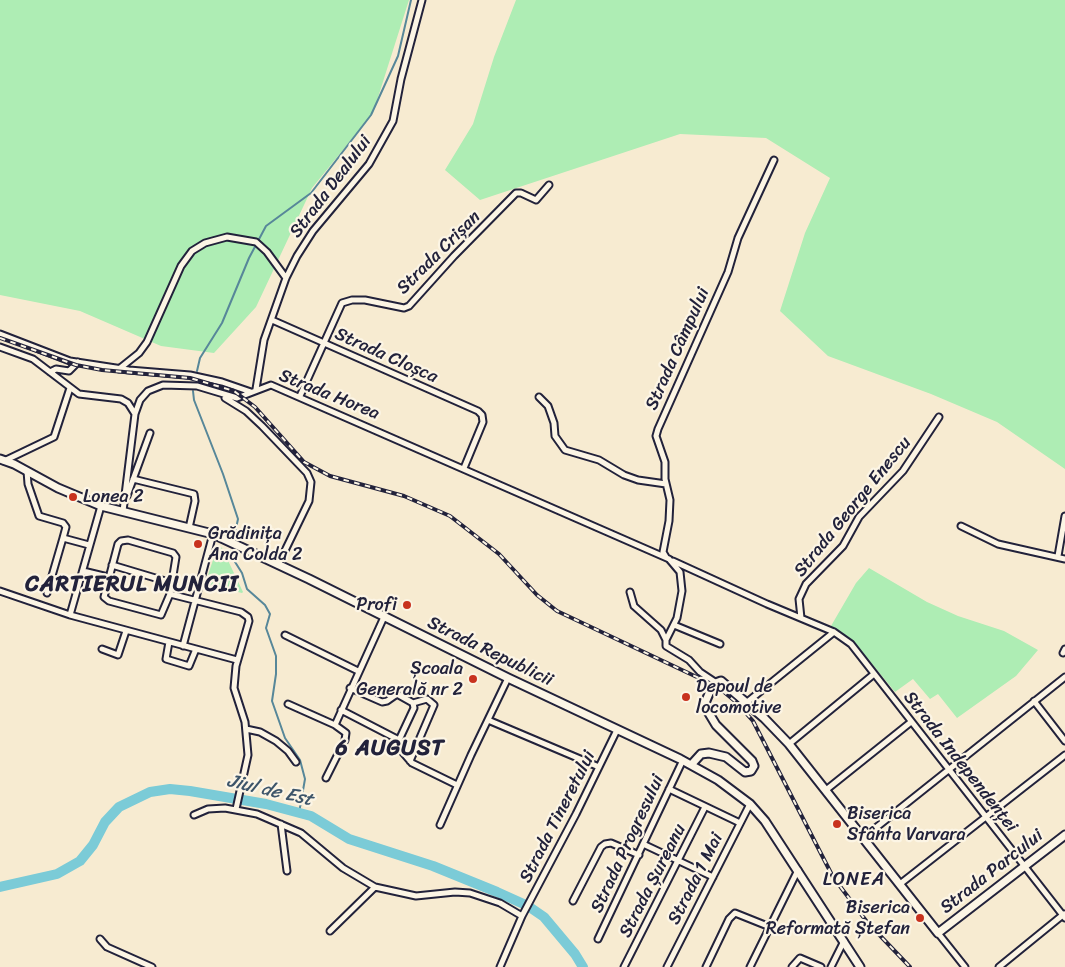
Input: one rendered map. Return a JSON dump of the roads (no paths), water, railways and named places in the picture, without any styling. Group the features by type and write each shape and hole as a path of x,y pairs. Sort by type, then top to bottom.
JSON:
{"main road":[{"name":"Strada Republicii","path":"2,460 58,488 101,506 123,507 213,534 278,564 508,678 683,760 718,780 750,804 765,821 860,967"},
{"path":"691,765 698,756 709,753 726,757 744,772 751,771 754,766 752,761 716,725 707,710 705,703 715,682 723,682 789,744 938,933"},
{"name":"Strada Parcului","path":"938,933 1065,835"}],"street":[{"name":"Strada Dealului","path":"254,391 260,356 286,278 306,240 355,182 386,137 396,112 401,79 422,0"},
{"name":"Strada Câmpului","path":"665,557 663,552 670,505 666,484 665,462 656,436 728,272 738,238 774,160"},
{"name":"Strada Crișan","path":"300,396 342,303 352,300 365,300 404,308 409,306 516,193 521,193 536,200 549,185"},
{"path":"119,369 139,353 147,342 181,266 192,251 205,243 227,237 257,243 267,252 286,278"},
{"name":"Strada Cloșca","path":"272,320 478,411 483,418 483,422 464,468"},
{"path":"0,334 78,362 119,369 190,375 254,391"},
{"path":"0,347 33,359 79,394 121,399 128,403 134,414 123,507"},
{"path":"50,372 56,369 69,371 78,362"},
{"name":"Strada Horea","path":"134,414 140,400 148,391 162,385 197,386 237,398 271,385 464,468"},
{"path":"2,460 54,437 70,388"},
{"path":"216,392 246,411 306,473 311,482 309,501 278,564"},
{"path":"539,397 552,414 554,436 565,450 599,460 624,475 638,480 666,484"},
{"name":"Strada George Enescu","path":"801,618 799,599 806,584 843,546 858,517 903,471 939,417"},
{"path":"123,507 150,433"},
{"path":"464,468 831,630 746,704"},
{"path":"27,471 28,484 39,516 63,523 66,527 47,593"},
{"path":"133,479 194,494 196,501 189,528"},
{"path":"70,615 101,506"},
{"path":"1058,556 1065,516"},
{"path":"962,526 998,544 1065,559"},
{"path":"184,646 213,534"},
{"path":"63,538 90,545"},
{"path":"124,540 173,553 177,559 170,594 162,613 156,614 106,599 104,594 112,565 118,544 124,540"},
{"path":"665,557 676,565 681,579 680,606 674,625 666,640"},
{"path":"112,565 172,583"},
{"path":"83,571 108,577"},
{"path":"0,591 70,615 238,660"},
{"path":"630,592 634,606 661,630 668,649 688,660 700,672 715,682"},
{"path":"170,594 241,612 248,617 249,621 238,660 234,688 246,729 247,764 236,809"},
{"path":"335,725 384,616"},
{"path":"674,625 720,644"},
{"name":"Strada Independenței","path":"831,630 851,644 1064,915"},
{"path":"102,650 118,655 126,631"},
{"path":"285,635 358,671"},
{"path":"169,642 166,659 183,664 192,665 196,649"},
{"path":"789,744 874,674"},
{"path":"863,838 1065,677"},
{"path":"440,825 508,678"},
{"path":"350,688 382,702 399,694 414,703 427,699 434,705 410,761"},
{"path":"1034,702 1065,741"},
{"path":"414,703 414,708 399,740 400,749 410,761 458,785"},
{"path":"288,704 335,725 343,730 347,736 326,778"},
{"path":"341,710 399,740"},
{"path":"488,720 599,767"},
{"path":"826,790 911,722"},
{"path":"246,729 260,732 276,741 288,751 296,762"},
{"name":"Strada Tineretului","path":"500,967 523,914 617,730"},
{"path":"900,884 1065,754"},
{"name":"Strada Progresului","path":"598,939 683,760"},
{"path":"669,789 740,823"},
{"name":"Strada 1 Mai","path":"667,967 750,804"},
{"name":"Strada Șureanu","path":"624,967 705,807"},
{"path":"194,815 208,809 236,809 257,814 301,832 343,868 376,887 416,896 455,892 470,893 500,903 523,914"},
{"path":"281,824 287,871"},
{"path":"573,901 601,847 605,844 611,844 638,855"},
{"path":"643,844 713,877"},
{"path":"750,967 798,870"},
{"path":"330,931 376,887"},
{"path":"706,967 729,919 735,913 770,927"},
{"path":"999,967 1064,915"},
{"path":"938,933 965,967"},
{"path":"100,939 106,947 152,967"},
{"path":"831,967 844,942"},
{"path":"792,967 800,958 821,967"}],"waterway":[{"path":"197,371 200,358 222,323 249,258 266,226 311,193 371,115 398,56 411,0"},
{"path":"193,391 194,400 223,474 238,519 234,538"},
{"path":"231,551 230,554 242,573 247,589 265,605 270,614 266,628 276,656 276,674 272,701 285,738 300,760 305,779 299,813"},
{"name":"Jiul de Est","path":"0,887 57,874 80,861 93,845 105,822 119,807 150,792 170,789 190,791 266,804 311,816 349,839 433,866 497,892 528,906 544,917 575,954 583,967"}],"railway":[{"path":"0,338 76,365 102,370 190,378 234,391 255,407 304,462 330,476 404,496 450,516 499,554 537,595 557,611 718,687 736,702 753,721 833,877 867,922 910,967"}],"place":[{"name":"Lonea 2","path":"73,497"},
{"name":"Grădinița Ana Colda 2","path":"198,544"},
{"name":"Profi","path":"407,605"},
{"name":"Școala Generală nr 2","path":"473,679"},
{"name":"Depoul de locomotive","path":"686,697"},
{"name":"Biserica Sfânta Varvara","path":"837,824"},
{"name":"Biserica Reformată Ștefan","path":"920,918"}],"district":[{"name":"CARTIERUL MUNCII","path":"132,585"},
{"name":"6 AUGUST","path":"390,749"},
{"name":"LONEA","path":"854,880"}]}
